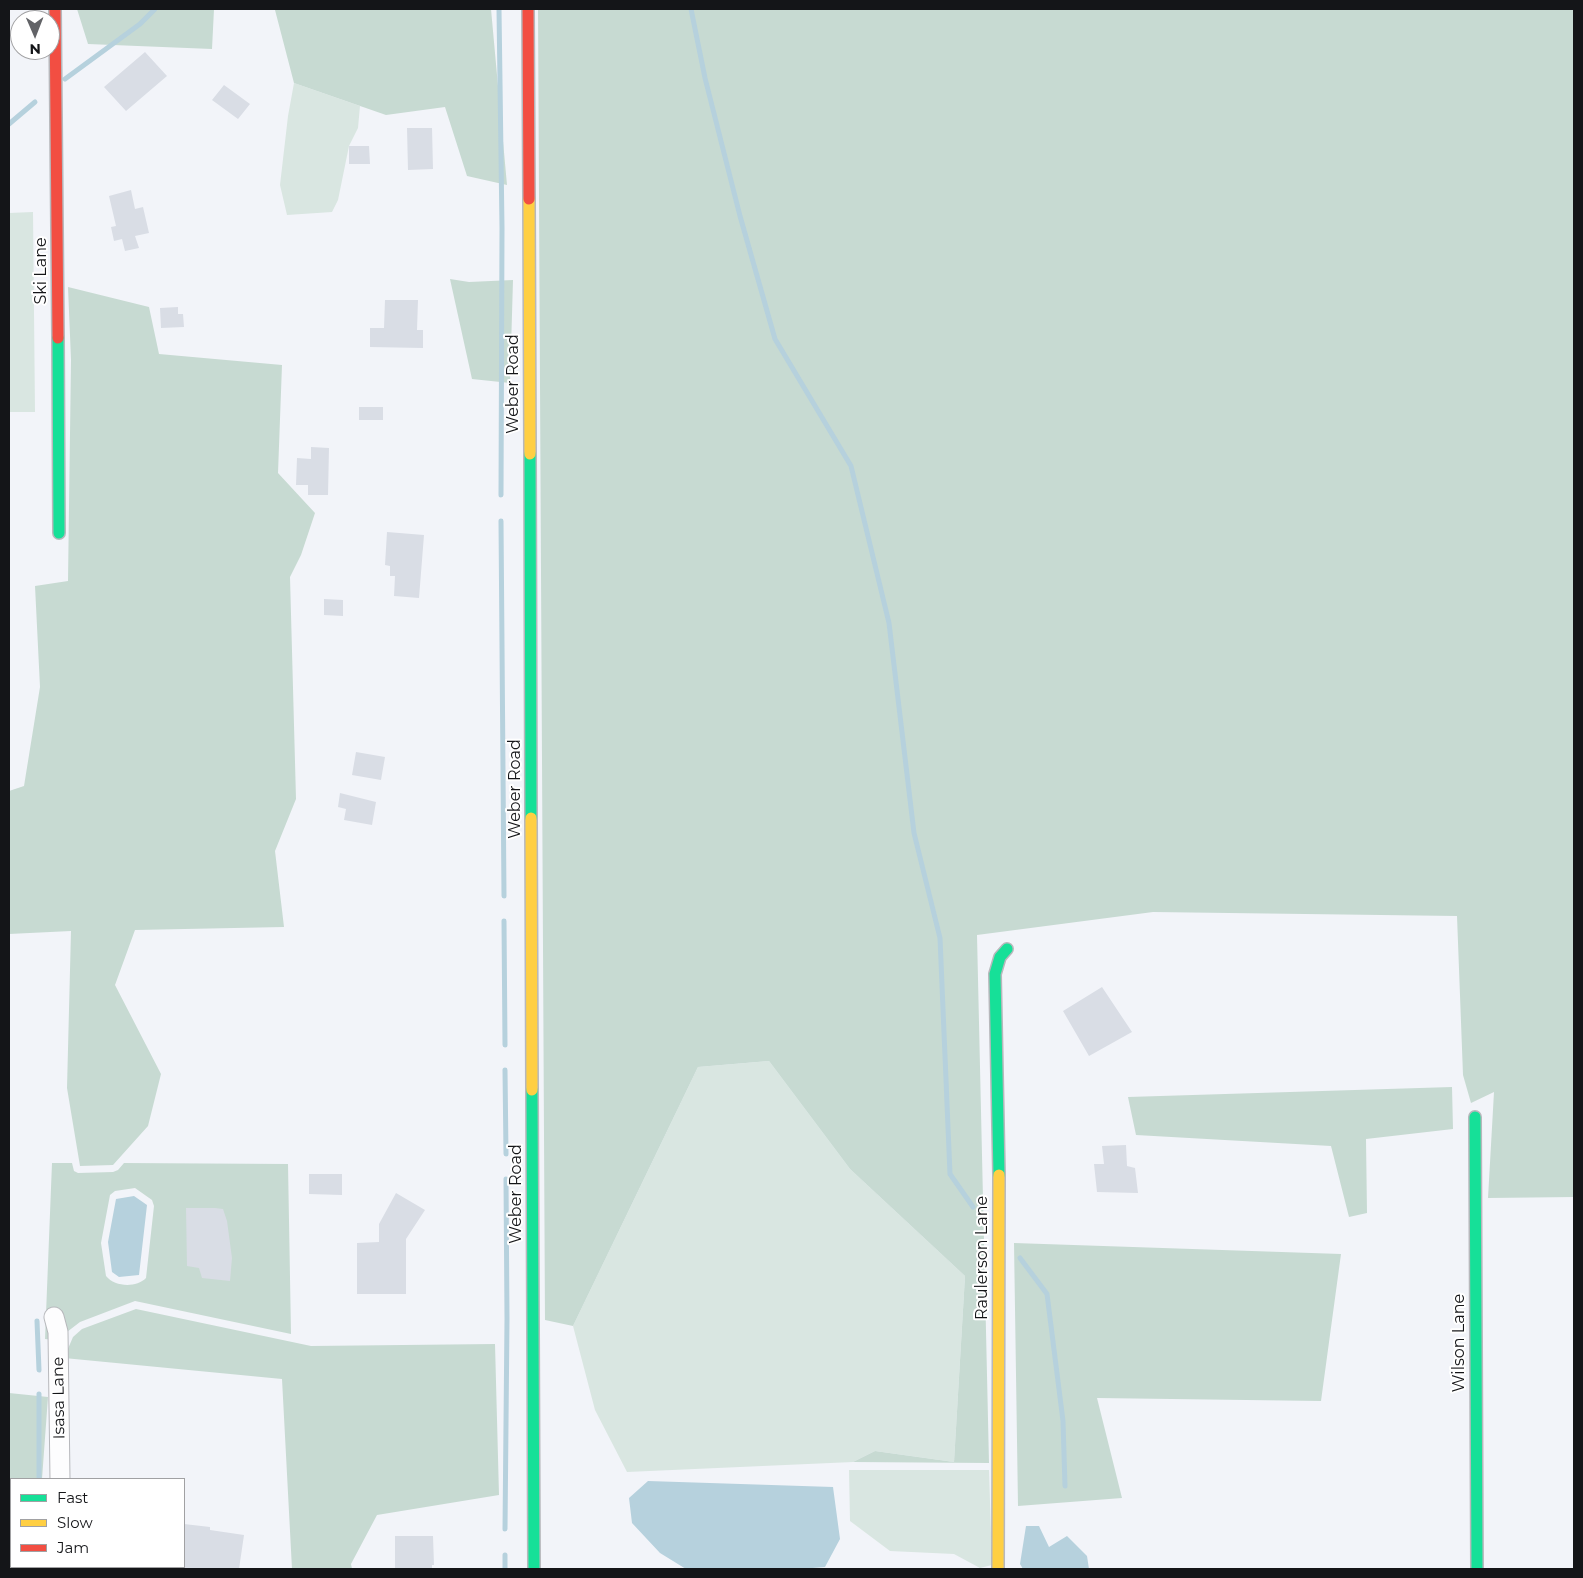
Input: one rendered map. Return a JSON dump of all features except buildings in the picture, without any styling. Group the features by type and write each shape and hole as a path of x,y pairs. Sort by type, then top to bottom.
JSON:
{"street":[{"name":"Ski Lane","path":"55,9 59,533"},
{"name":"Weber Road","path":"528,9 534,1569"},
{"name":"Raulerson Lane","path":"998,1569 999,1169 995,974 1000,957 1007,950"},
{"name":"Wilson Lane","path":"1475,1118 1477,1569"},
{"name":"Isasa Lane","path":"54,1317 58,1332 60,1478"}],"shaded area":[{"path":"294,83 360,106 358,128 349,146 338,200 332,212 287,215 280,185"},
{"path":"33,212 35,412 9,412 9,213"},
{"path":"769,1061 850,1169 965,1276 954,1462 875,1451 853,1462 627,1472 595,1410 573,1326 698,1067"},
{"path":"849,1470 989,1470 992,1565 980,1568 954,1554 890,1551 850,1521"}],"green space":[{"path":"77,9 214,9 212,49 88,44"},
{"path":"491,9 507,185 467,176 445,107 386,115 294,83 275,10"},
{"path":"538,9 1574,9 1574,1197 1488,1198 1494,1092 1471,1103 1463,1075 1457,916 1153,912 977,935 989,1463 853,1462 875,1451 954,1462 965,1276 850,1169 769,1061 698,1067 573,1326 545,1320"},
{"path":"450,279 469,282 513,280 510,383 472,379"},
{"path":"68,287 149,307 159,354 282,365 278,473 315,513 301,555 290,577 296,799 275,851 284,927 135,930 115,985 161,1074 148,1126 113,1165 80,1166 67,1088 71,931 9,934 9,791 24,786 40,687 35,586 68,581 71,360"},
{"path":"1452,1087 1453,1129 1366,1139 1367,1213 1349,1217 1331,1146 1136,1135 1128,1097"},
{"path":"52,1163 72,1163 74,1171 78,1173 113,1172 118,1170 124,1163 288,1164 291,1334 135,1301 80,1322 67,1332 63,1341 45,1339","holes":["135,1188 152,1200 154,1206 146,1278 131,1285 120,1284 110,1280 106,1276 101,1243 110,1195 115,1191"]},
{"path":"1014,1243 1341,1254 1321,1401 1097,1398 1122,1498 1018,1506"},
{"path":"136,1309 311,1346 495,1344 499,1495 377,1515 351,1564 352,1569 292,1569 282,1379 64,1358 73,1337 82,1329"},
{"path":"9,1393 48,1397 42,1478 10,1478 9,1506"},
{"path":"10,1514 10,1568 44,1569 9,1569"}],"water":[{"path":"134,1196 147,1205 139,1275 119,1277 112,1272 108,1242 116,1199"},
{"path":"648,1481 833,1487 840,1539 825,1567 800,1569 686,1569 660,1553 632,1523 629,1498"},
{"path":"1026,1526 1039,1526 1049,1547 1067,1536 1087,1556 1089,1569 1023,1569 1020,1564"}],"waterway":[{"path":"65,79 140,24 155,9"},
{"path":"499,9 502,228 501,495"},
{"path":"691,9 705,78 740,216 775,339 851,466 889,623 914,833 940,938 950,1174 973,1207"},
{"path":"9,124 35,102"},
{"path":"501,521 504,896"},
{"path":"504,921 505,1045"},
{"path":"505,1070 506,1154"},
{"path":"505,1529 506,1179"},
{"path":"1020,1258 1047,1294 1063,1421 1065,1486"},
{"path":"37,1321 39,1370"},
{"path":"39,1394 39,1478"},
{"path":"505,1555 505,1569"}],"traffic: fast":[{"path":"58,338 59,533"},
{"path":"530,454 531,818"},
{"path":"999,1175 995,974 1000,957 1007,949"},
{"path":"532,1090 534,1569"},
{"path":"1475,1117 1477,1569"}],"traffic: slow":[{"path":"529,199 530,454"},
{"path":"531,818 532,1090"},
{"path":"998,1569 999,1175"}],"traffic: jam":[{"path":"55,9 58,338"},
{"path":"528,9 529,199"}]}
